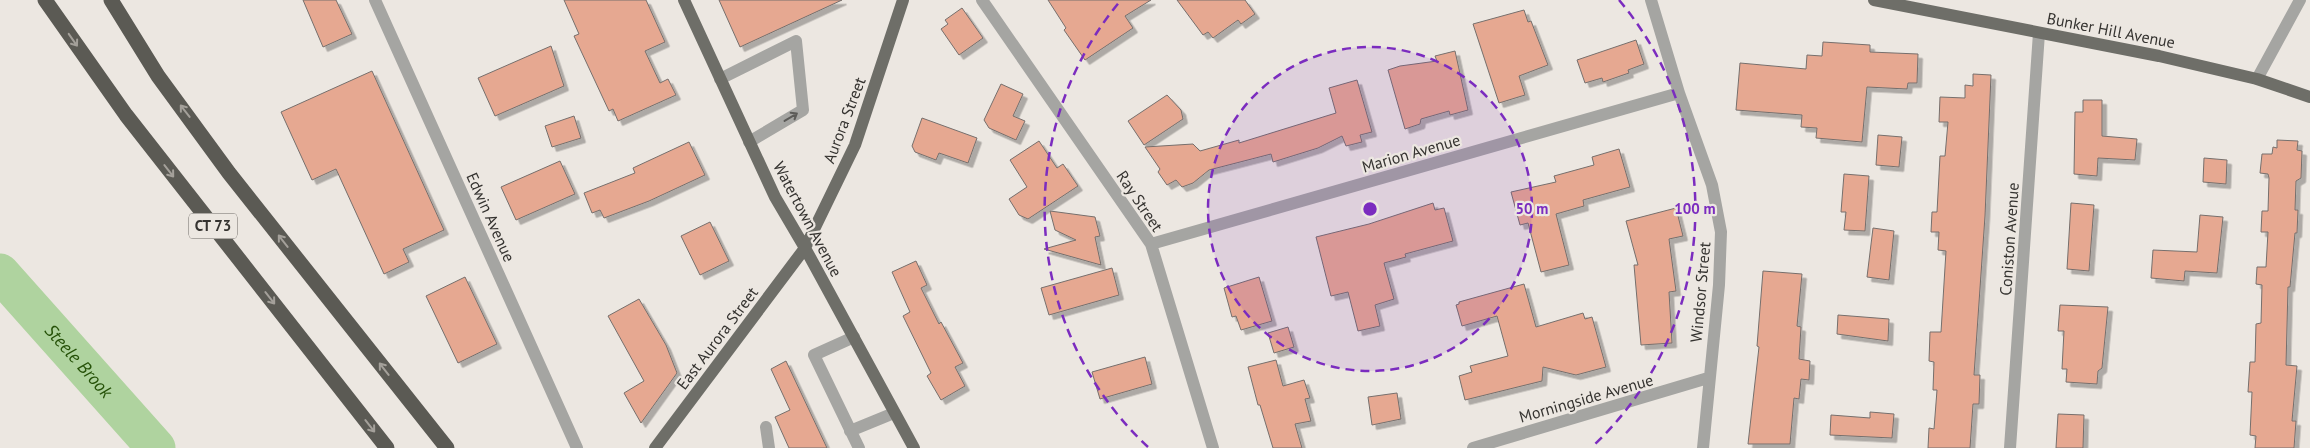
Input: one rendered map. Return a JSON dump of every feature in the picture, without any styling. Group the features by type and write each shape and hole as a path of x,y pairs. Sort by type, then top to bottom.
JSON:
{"highway":[{"name":"CT 73","path":"45,0 126,115 388,448"},
{"name":"CT 73","path":"111,0 158,76 229,173 447,448"}],"main road":[{"name":"Watertown Avenue","path":"684,0 775,197 805,248 914,448"},
{"name":"Aurora Street","path":"805,248 855,145 903,0"},
{"name":"Bunker Hill Avenue","path":"1874,0 2159,56 2257,79 2310,97"},
{"name":"East Aurora Street","path":"655,448 805,248"}],"street":[{"name":"Edwin Avenue","path":"375,0 577,448"},
{"name":"Ray Street","path":"982,0 1151,244 1213,448"},
{"name":"Windsor Street","path":"1651,0 1679,93 1712,185 1722,232 1719,285 1708,378 1703,448"},
{"path":"2257,79 2300,0"},
{"name":"Coniston Avenue","path":"2010,448 2039,33"},
{"path":"720,79 796,41 803,110 750,142"},
{"name":"Marion Avenue","path":"1151,244 1679,93"},
{"path":"854,337 814,356 859,448"},
{"name":"Morningside Avenue","path":"1473,448 1708,378"},
{"path":"850,431 894,413"},
{"path":"766,426 769,448"}],"building":[{"path":"303,0 336,0 352,34 323,47"},
{"path":"564,0 646,0 665,42 645,51 660,83 668,79 676,95 618,121 613,109 609,111 574,36 579,34"},
{"path":"719,0 842,0 740,47"},
{"path":"1048,0 1151,0 1125,16 1133,28 1085,60 1064,30 1066,28"},
{"path":"1177,0 1245,0 1255,14 1241,24 1238,20 1213,38 1208,32 1203,35"},
{"path":"962,8 983,38 959,55 941,29 948,24 945,20"},
{"path":"1524,10 1528,22 1531,21 1548,65 1519,76 1525,95 1499,103 1473,24"},
{"path":"1636,40 1644,64 1628,70 1629,73 1603,82 1602,78 1585,83 1577,60"},
{"path":"1823,42 1870,45 1870,52 1918,54 1917,83 1908,83 1907,89 1867,87 1862,142 1816,138 1817,128 1801,127 1802,115 1736,110 1740,63 1806,69 1807,55 1822,56"},
{"path":"551,46 564,86 495,116 478,78"},
{"path":"1455,51 1468,110 1450,115 1449,111 1421,119 1420,124 1405,129 1388,70 1400,66 1437,61 1435,56"},
{"path":"372,71 444,230 403,249 409,262 384,274 336,169 312,180 281,112"},
{"path":"1973,74 1991,75 1985,216 1974,375 1980,375 1979,404 1973,404 1970,448 1928,448 1929,428 1934,429 1937,390 1933,390 1934,362 1929,361 1930,332 1941,332 1946,251 1938,250 1939,232 1931,232 1932,212 1937,212 1940,156 1945,156 1948,122 1939,122 1940,97 1965,98 1965,85 1973,86"},
{"path":"1357,80 1372,132 1360,135 1362,142 1346,146 1342,136 1318,148 1273,162 1271,154 1209,170 1193,183 1182,187 1176,180 1167,185 1158,172 1160,169 1145,147 1193,144 1200,151 1239,140 1239,143 1336,113 1329,88"},
{"path":"1001,84 1023,94 1013,116 1025,121 1016,140 989,128 984,120"},
{"path":"1167,95 1181,110 1183,119 1144,145 1128,121"},
{"path":"2083,100 2102,100 2102,136 2137,139 2135,160 2098,158 2097,176 2074,174 2075,112 2083,112"},
{"path":"574,116 581,138 552,147 545,126"},
{"path":"922,118 977,138 968,163 939,153 936,160 915,152 912,146"},
{"path":"1878,135 1902,137 1899,167 1876,165"},
{"path":"2277,140 2298,141 2297,150 2302,151 2301,178 2296,181 2295,210 2298,210 2297,233 2295,233 2290,287 2288,287 2286,365 2297,366 2292,421 2296,421 2294,448 2255,448 2256,436 2250,435 2252,392 2248,392 2250,362 2255,362 2256,324 2261,323 2262,285 2256,284 2257,267 2266,267 2268,232 2261,232 2262,211 2268,211 2269,178 2268,174 2260,173 2262,154 2272,154 2273,147 2277,148"},
{"path":"1039,141 1057,168 1063,164 1078,186 1028,219 1019,215 1009,199 1027,187 1010,160"},
{"path":"689,142 705,175 649,201 604,218 600,210 592,213 584,193 635,173 633,168"},
{"path":"1619,149 1630,187 1583,200 1584,206 1556,214 1569,265 1541,272 1528,223 1520,225 1511,192 1556,182 1554,176 1594,165 1592,157"},
{"path":"2204,158 2227,160 2226,184 2203,182"},
{"path":"560,161 575,194 516,220 501,187"},
{"path":"1844,174 1869,176 1865,231 1844,230 1846,212 1841,212"},
{"path":"1433,203 1435,210 1444,208 1453,241 1405,254 1406,257 1384,263 1394,299 1375,305 1380,326 1358,331 1348,292 1331,296 1316,237 1369,224"},
{"path":"2071,203 2094,205 2089,271 2067,269"},
{"path":"1676,208 1683,236 1669,239 1676,291 1669,292 1672,343 1641,345 1634,265 1638,265 1626,221"},
{"path":"1050,211 1095,217 1100,236 1095,237 1101,265 1044,249 1076,240 1055,230"},
{"path":"2200,215 2223,217 2217,273 2185,271 2184,281 2151,278 2153,250 2197,252"},
{"path":"710,222 729,261 700,275 681,236"},
{"path":"1873,228 1894,231 1889,280 1867,277"},
{"path":"916,261 927,285 921,288 939,324 941,322 963,363 955,367 965,386 941,400 927,376 931,373 903,316 910,312 892,272"},
{"path":"1112,268 1119,295 1049,315 1041,288"},
{"path":"1763,271 1802,274 1797,326 1801,327 1799,359 1810,361 1809,380 1801,379 1799,399 1794,398 1790,444 1748,444 1759,347 1757,346"},
{"path":"465,277 497,344 458,363 426,296"},
{"path":"1259,277 1272,321 1241,330 1236,316 1232,317 1224,288"},
{"path":"1524,284 1536,327 1583,313 1585,319 1592,317 1606,367 1576,375 1543,367 1542,381 1465,400 1459,376 1472,372 1470,366 1508,356 1497,316 1462,326 1456,305 1459,302"},
{"path":"639,299 666,345 677,373 641,423 624,393 644,381 608,316"},
{"path":"2060,305 2108,307 2102,368 2098,371 2097,384 2066,382 2067,369 2062,369 2064,331 2058,331"},
{"path":"1838,315 1889,319 1888,341 1837,334"},
{"path":"1288,327 1294,347 1274,353 1268,333"},
{"path":"1145,357 1152,384 1100,399 1092,372"},
{"path":"1276,360 1283,386 1304,380 1310,398 1305,399 1311,421 1295,424 1302,448 1273,448 1260,405 1258,405 1248,367"},
{"path":"786,361 827,448 789,448 775,417 790,410 771,369"},
{"path":"1397,393 1401,419 1372,425 1368,397"},
{"path":"1870,412 1894,414 1892,438 1830,435 1831,415 1870,418"},
{"path":"2058,414 2084,415 2083,448 2056,448"}],"waterway":[{"name":"Steele Brook","path":"0,273 156,448"}]}
